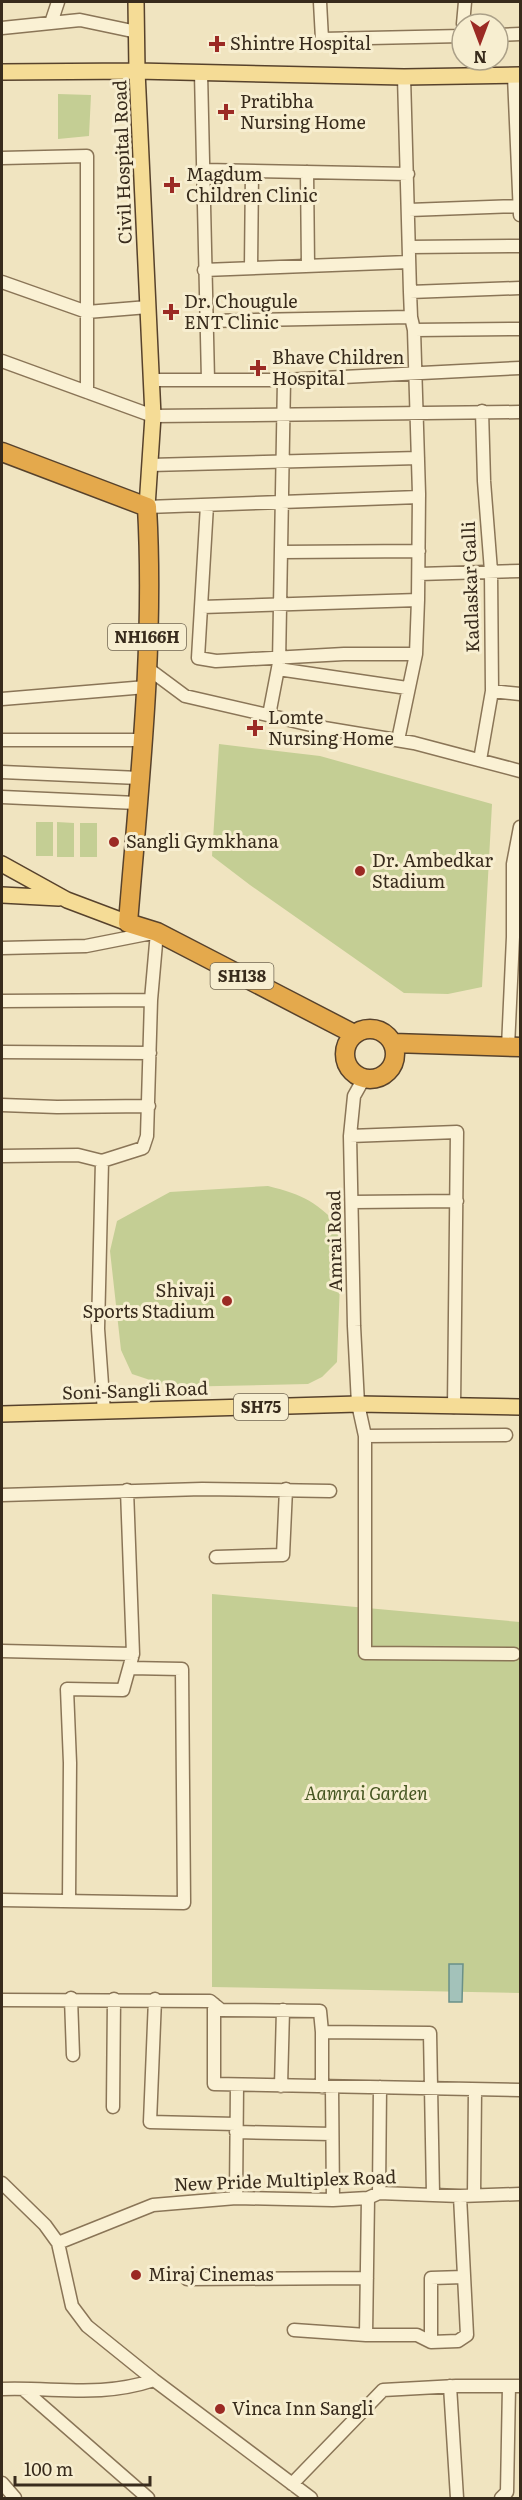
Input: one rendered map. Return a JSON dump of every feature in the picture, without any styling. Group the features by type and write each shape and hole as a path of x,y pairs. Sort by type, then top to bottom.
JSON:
{"highway":[{"path":"2,452 147,507"},
{"name":"NH166H","path":"128,922 146,687 150,555 147,507"},
{"name":"SH138","path":"128,922 157,932 354,1034"},
{"path":"371,1029 387,1036 393,1043 395,1058 388,1072 374,1080 363,1080 351,1072 344,1057 348,1040 354,1034 371,1029"},
{"path":"393,1043 514,1047"}],"main road":[{"path":"2,72 137,71 136,2"},
{"name":"Civil Hospital Road","path":"147,507 153,416 137,71 404,77 517,75"},
{"path":"2,864 68,900 128,922"},
{"path":"2,895 68,900"},
{"name":"Soni-Sangli Road","path":"2,1414 358,1404 520,1407"}],"street":[{"path":"51,23 58,2"},
{"path":"320,2 322,39 450,36"},
{"path":"2,28 80,20 137,32"},
{"path":"201,73 208,380"},
{"path":"517,75 520,215"},
{"path":"398,740 407,688 416,654 419,573 417,412 410,292 404,77"},
{"path":"2,158 87,156 87,392"},
{"path":"204,170 408,174"},
{"path":"251,268 252,171"},
{"path":"307,172 308,266"},
{"path":"409,210 520,206"},
{"path":"409,247 520,246"},
{"path":"204,270 409,262"},
{"path":"2,282 87,312 148,307"},
{"path":"410,292 520,288"},
{"path":"207,321 411,317"},
{"path":"414,330 520,328"},
{"path":"2,361 153,416 520,412"},
{"path":"151,380 284,380 520,368"},
{"path":"269,715 279,663 284,380"},
{"name":"Kadlaskar Galli","path":"480,760 492,691 491,571 484,481 482,411"},
{"path":"150,465 418,458"},
{"path":"147,507 419,497"},
{"path":"207,505 198,658 216,661 279,663 416,654"},
{"path":"282,552 419,551"},
{"path":"419,573 520,571"},
{"path":"202,607 418,600"},
{"path":"279,663 407,688"},
{"path":"146,667 185,696 324,728 398,740 520,771"},
{"path":"2,699 146,687"},
{"path":"492,691 520,694"},
{"path":"2,740 142,740"},
{"path":"2,772 139,778"},
{"path":"2,797 137,803"},
{"path":"514,1047 517,928 513,864 520,827"},
{"path":"2,948 86,946 157,932 151,1000 149,1106 147,1136 143,1148 102,1161 78,1155 2,1156"},
{"path":"2,1001 151,1000"},
{"path":"2,1052 150,1053"},
{"name":"Amrai Road","path":"363,1080 354,1096 350,1136 354,1326 358,1404 365,1436 365,1653 514,1654"},
{"path":"2,1105 149,1106"},
{"path":"350,1136 457,1132 454,1407"},
{"path":"102,1161 98,1329 104,1412"},
{"path":"353,1202 457,1201"},
{"path":"365,1436 506,1436"},
{"path":"216,1557 283,1556 286,1489"},
{"path":"69,1901 70,1763 67,1689 123,1690 130,1668 133,1654 128,1490"},
{"path":"2,1495 128,1490 330,1491"},
{"path":"2,1651 133,1654"},
{"path":"2,1900 184,1903 182,1669 130,1668"},
{"path":"71,1998 73,2055"},
{"path":"113,2107 114,1999"},
{"path":"155,1999 150,2122 332,2134"},
{"path":"2,2000 155,1999 210,2001 221,2010 320,2010 332,2134 333,2200"},
{"path":"214,2004 214,2084 520,2090"},
{"path":"281,2086 282,2010"},
{"path":"322,2032 430,2033 433,2194"},
{"path":"236,2198 237,2085"},
{"path":"366,2335 367,2278 380,2087"},
{"path":"474,2195 475,2090"},
{"path":"2,2183 45,2225 58,2243 72,2306 87,2326 311,2499"},
{"name":"New Pride Multiplex Road","path":"58,2243 153,2205 236,2198 333,2200 433,2194 460,2196 520,2194"},
{"path":"294,2330 366,2335 417,2335 431,2342 458,2341 467,2335 460,2196"},
{"path":"431,2342 431,2278 464,2277"},
{"path":"187,2280 367,2278"},
{"path":"2,2389 90,2392 130,2388 154,2380"},
{"path":"292,2484 383,2390 450,2386 515,2386 507,2492 501,2499"},
{"path":"450,2386 457,2499"},
{"path":"23,2389 148,2499"},
{"path":"2,2483 15,2499"}],"green space":[{"path":"58,94 91,95 89,136 58,139"},
{"name":"Dr. Ambedkar Stadium","path":"219,744 320,756 492,804 482,987 448,994 404,993 212,856"},
{"path":"36,822 53,822 53,856 36,856"},
{"path":"57,822 74,823 74,857 57,857"},
{"path":"80,823 97,823 97,857 80,857"},
{"name":"Shivaji Sports Stadium","path":"268,1186 301,1196 325,1212 342,1229 337,1362 322,1377 308,1384 171,1387 132,1374 121,1350 110,1251 117,1221 170,1192"},
{"name":"Aamrai Garden","path":"212,1594 520,1622 520,1993 212,1987"}],"water":[{"path":"449,1964 463,1964 462,2002 449,2002"}],"place":[{"name":"Shintre Hospital","path":"217,44"},
{"name":"Pratibha Nursing Home","path":"226,112"},
{"name":"Magdum Children Clinic","path":"172,185"},
{"name":"Dr. Chougule ENT Clinic","path":"171,312"},
{"name":"Bhave Children Hospital","path":"258,368"},
{"name":"Lomte Nursing Home","path":"255,728"},
{"name":"Sangli Gymkhana","path":"114,842"},
{"name":"Dr. Ambedkar Stadium","path":"360,871"},
{"name":"Shivaji Sports Stadium","path":"227,1301"},
{"name":"Miraj Cinemas","path":"136,2275"},
{"name":"Vinca Inn Sangli","path":"220,2409"}]}
